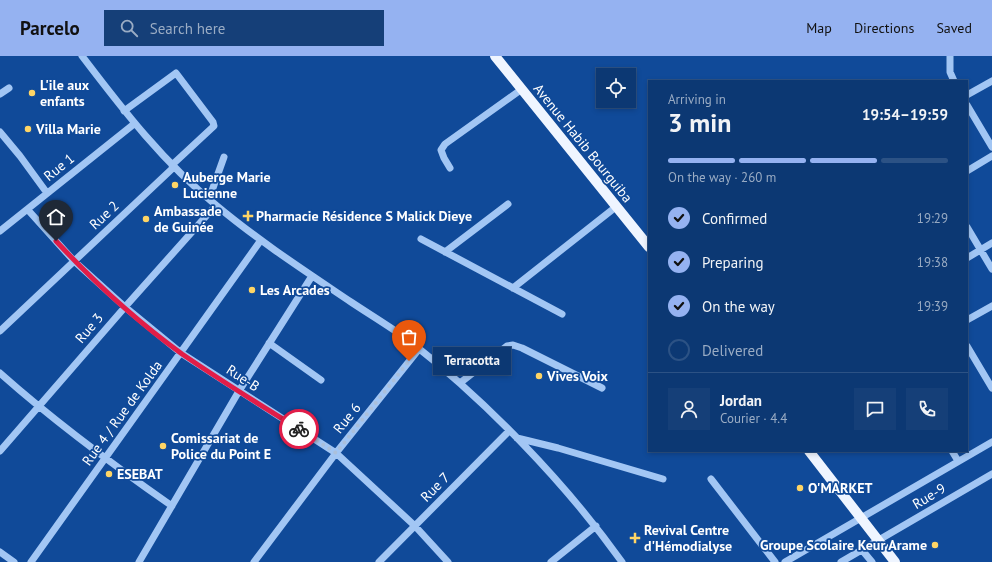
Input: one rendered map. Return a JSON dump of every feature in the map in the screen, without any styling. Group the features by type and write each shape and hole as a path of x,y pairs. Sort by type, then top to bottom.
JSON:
{"main road":[{"name":"Avenue Habib Bourguiba","path":"495,56 648,246"},
{"path":"813,452 860,518 896,562"}],"street":[{"path":"82,56 134,124 173,166 209,199 261,240 419,349 460,383 517,438 596,526 622,562"},
{"path":"950,56 950,72 954,80"},
{"name":"Rue 2","path":"0,331 214,126 213,122 176,73 124,112"},
{"path":"968,95 992,81"},
{"path":"0,94 9,88"},
{"path":"450,168 441,150 445,144 522,89"},
{"path":"968,108 992,147"},
{"name":"Rue 1","path":"0,231 134,124"},
{"path":"0,132 48,193"},
{"path":"209,199 224,156"},
{"path":"968,171 992,156"},
{"path":"445,252 508,204"},
{"name":"Rue 3","path":"0,451 39,408 124,307 216,205"},
{"path":"513,288 617,206"},
{"name":"Rue-B","path":"28,210 74,261 124,307 181,353 336,453 415,526 448,562"},
{"path":"968,229 992,269"},
{"path":"421,239 562,314"},
{"name":"Rue 4 / Rue de Kolda","path":"31,562 261,240"},
{"path":"968,257 992,243"},
{"path":"139,562 239,391 312,276"},
{"path":"968,319 992,306"},
{"path":"269,343 321,380"},
{"path":"460,383 507,346 513,345 522,348 602,388"},
{"path":"968,348 992,388"},
{"name":"Rue 6","path":"254,562 336,453 419,349"},
{"path":"0,373 39,408 104,459 172,506"},
{"name":"Rue 7","path":"379,562 509,431"},
{"path":"517,438 558,448 663,479"},
{"path":"785,562 992,442"},
{"path":"953,452 958,461"},
{"name":"Rue-9","path":"842,562 992,474"},
{"path":"711,479 775,562"},
{"path":"551,562 596,526"},
{"path":"862,550 872,562"},
{"path":"0,552 14,562"}],"way so far":[{"path":"299,429 336,453 409,361"}],"place":[{"name":"L'ile aux enfants","path":"32,93"},
{"name":"Villa Marie","path":"28,129"},
{"name":"Auberge Marie Lucienne","path":"175,185"},
{"name":"Pharmacie Résidence S Malick Dieye","path":"248,216"},
{"name":"Ambassade de Guinée","path":"146,219"},
{"name":"Les Arcades","path":"252,290"},
{"name":"Terracotta","path":"409,361"},
{"name":"Vives Voix","path":"539,376"},
{"name":"Comissariat de Police du Point E","path":"163,446"},
{"name":"ESEBAT","path":"109,474"},
{"name":"O'MARKET","path":"800,488"},
{"name":"Revival Centre d'Hémodialyse","path":"635,538"},
{"name":"Groupe Scolaire Keur Arame","path":"935,545"}],"route":[{"path":"56,241 74,261 124,307 181,353 299,429"}]}
